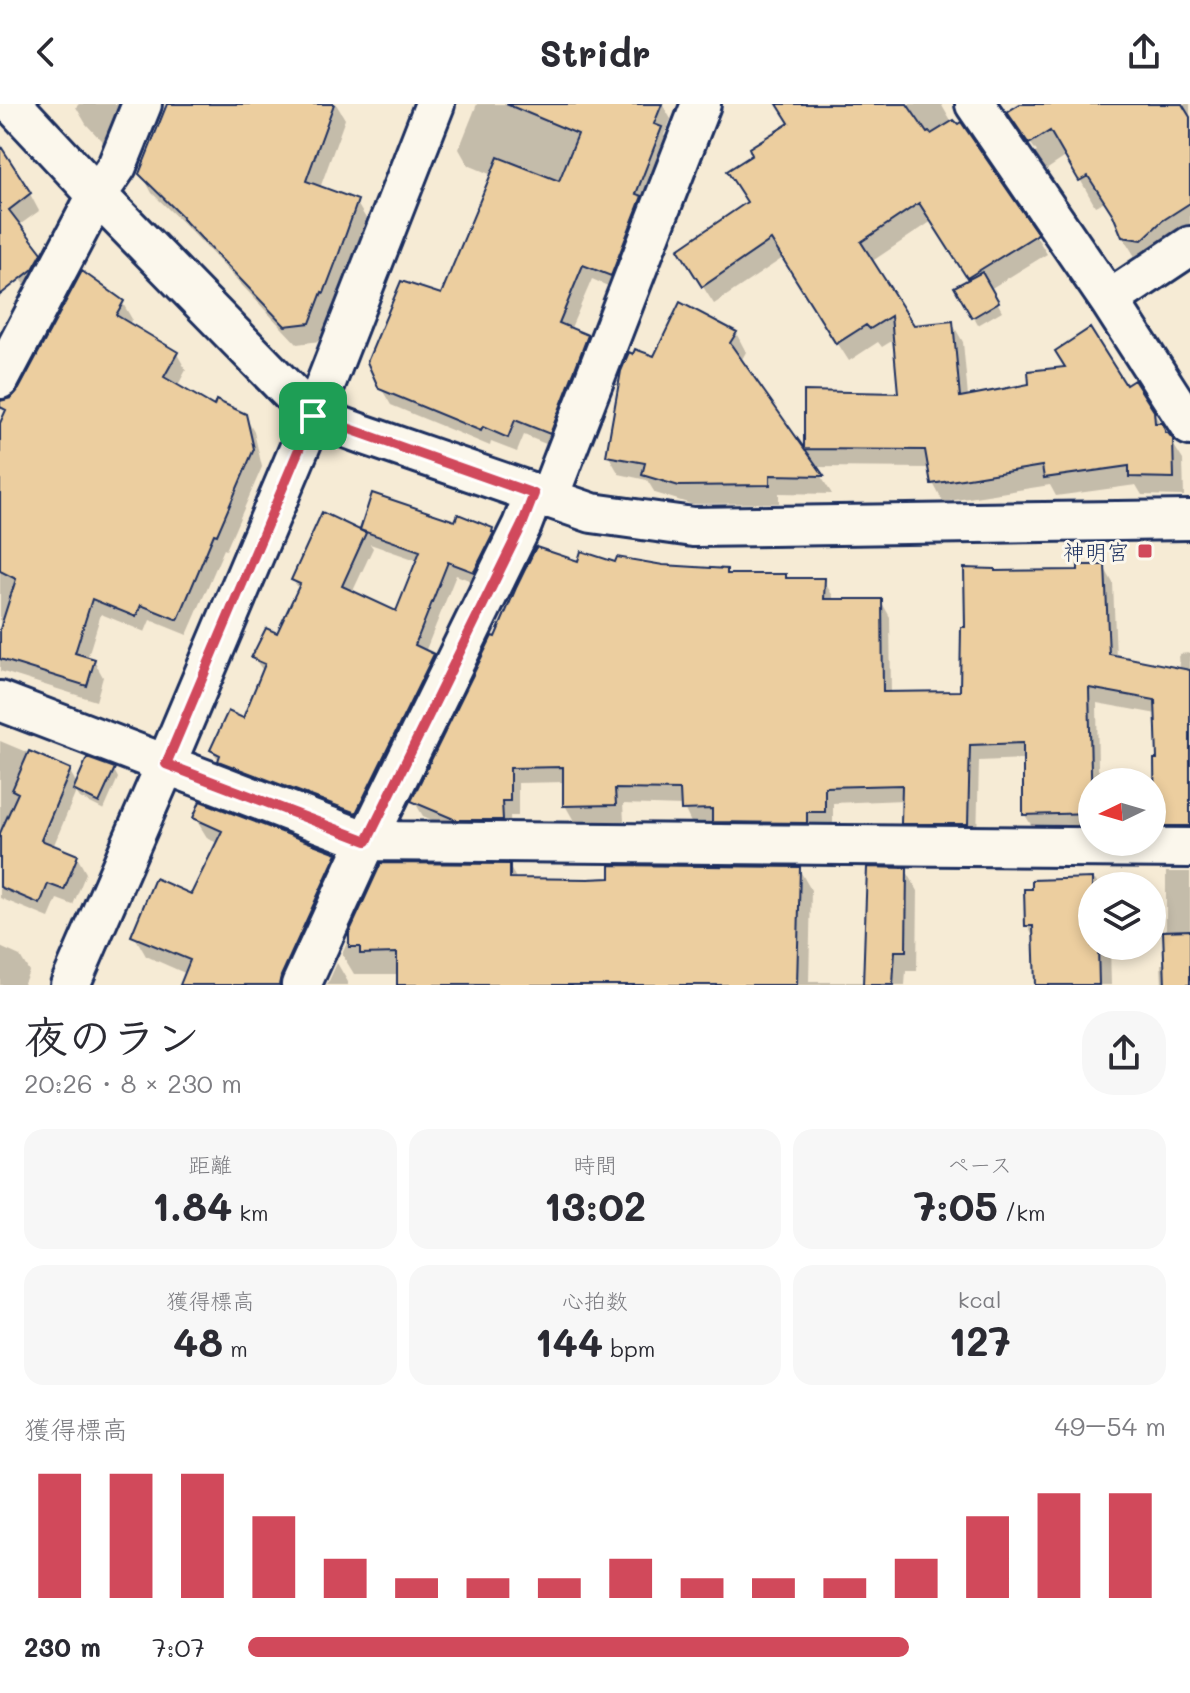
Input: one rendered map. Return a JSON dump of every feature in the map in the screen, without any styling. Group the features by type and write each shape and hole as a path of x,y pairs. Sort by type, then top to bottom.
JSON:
{"street":[{"path":"0,379 97,195 117,166 142,104"},
{"path":"70,985 313,416 435,104"},
{"path":"301,985 367,841 522,525 541,497 701,104"},
{"path":"975,104 1109,300 1190,426"},
{"path":"12,119 97,195 313,416 541,497 592,513 693,527 1190,520"},
{"path":"1109,300 1190,246"},
{"path":"0,701 367,841 1190,848"}],"building":[{"path":"167,104 334,104 306,181 358,200 310,323 285,326 139,174"},
{"path":"506,104 662,104 654,124 662,127 636,194 642,196 611,276 583,265 559,323 588,335 550,434 515,420 508,438 483,427 481,431 379,389 367,362 401,281 441,294 498,157 559,181 578,134"},
{"path":"777,104 907,104 927,133 931,134 954,120 958,124 961,122 1038,234 967,278 919,203 861,242 914,325 953,321 960,397 1029,384 1028,371 1065,367 1055,351 1090,328 1126,385 1134,380 1154,411 1155,423 1162,423 1173,439 1174,478 1129,477 1129,466 1044,478 1042,466 931,484 925,450 805,449 824,476 770,475 770,485 679,486 642,475 645,463 606,456 621,371 629,352 633,354 635,349 654,356 680,302 737,332 730,343 804,448 804,391 898,393 891,316 870,329 866,325 836,344 771,240 702,287 678,249 747,202 727,171 752,155 749,148 789,123"},
{"path":"1020,104 1182,104 1190,117 1190,203 1162,221 1142,240 1122,237 1113,215 1088,176 1079,181 1050,131 1029,144 1007,112"},
{"path":"0,145 31,193 9,210 42,253 33,269 0,295"},
{"path":"82,271 124,301 116,315 178,352 164,377 214,406 216,400 246,414 254,449 178,620 141,605 136,617 92,599 75,653 95,659 87,686 0,659 0,629 16,579 0,571 0,423 6,410 0,407 0,401 11,398 19,389"},
{"path":"982,272 999,302 972,318 954,287"},
{"path":"372,493 455,521 458,514 493,528 494,532 474,572 448,562 415,645 434,654 356,813 218,761 220,755 210,750 228,711 243,718 265,664 251,658 266,628 277,633 300,584 291,580 322,512 366,533 342,586 396,611 420,551 360,530"},
{"path":"536,547 578,561 581,551 615,562 617,557 663,565 727,569 727,574 786,574 786,578 825,578 824,599 882,599 883,692 960,691 961,627 965,627 964,568 995,571 1078,570 1078,565 1105,565 1109,654 1190,670 1190,826 1166,826 1166,768 1154,768 1154,759 1157,759 1155,700 1089,688 1091,768 1078,768 1078,813 1023,815 1023,743 970,745 968,824 901,824 902,785 825,787 825,812 807,812 807,823 712,822 712,809 681,810 680,790 615,789 616,805 563,806 563,767 510,768 510,801 502,801 503,820 456,820 411,801 492,636 495,637"},
{"path":"29,751 71,769 41,840 78,855 64,890 48,884 40,904 0,887 0,833 18,793 12,790"},
{"path":"87,758 115,768 99,803 73,790"},
{"path":"200,801 337,853 279,985 180,985 190,960 131,936 155,878 191,894 222,831 193,818"},
{"path":"381,863 510,864 510,878 588,879 610,878 610,865 800,867 797,985 397,985 397,953 360,954 360,947 349,947 349,933"},
{"path":"867,867 907,868 906,951 895,951 893,985 863,985"},
{"path":"1078,878 1078,960 1098,960 1099,985 1035,985 1033,926 1025,926 1024,889 1032,889 1032,880"},
{"path":"1190,930 1190,985 1165,985 1166,931"}],"place":[{"name":"神明宮","path":"1145,551"}],"route":[{"path":"313,416 534,494 522,525 367,841 166,764 313,416"}]}
